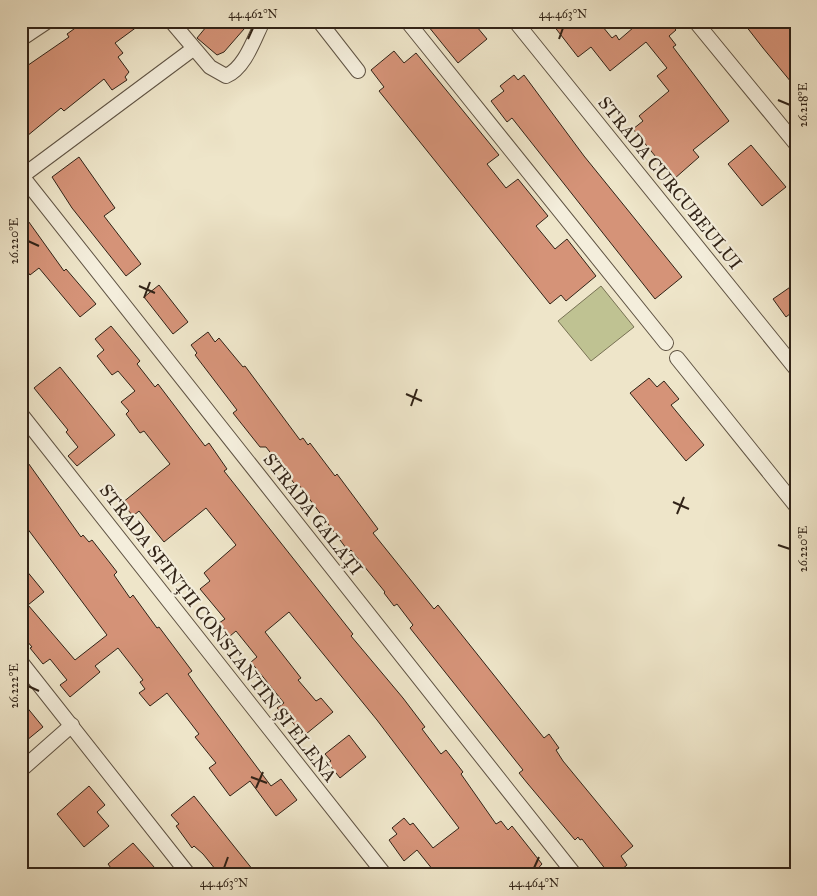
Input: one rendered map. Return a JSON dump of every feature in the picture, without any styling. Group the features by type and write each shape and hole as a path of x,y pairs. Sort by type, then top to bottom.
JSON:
{"street":[{"path":"24,32 48,21"},
{"path":"177,24 193,49 218,73 226,76 233,73 246,54 263,21"},
{"path":"319,21 358,71"},
{"path":"407,21 666,344"},
{"name":"STRADA CURCUBEULUI","path":"515,21 796,369"},
{"path":"695,21 793,137"},
{"path":"22,176 193,49"},
{"name":"STRADA GALAȚI","path":"22,176 575,875"},
{"path":"677,358 796,506"},
{"name":"STRADA SFINȚII CONSTANTIN ȘI ELENA","path":"21,414 385,875"},
{"path":"21,662 189,875"},
{"path":"21,770 72,725"}],"green space":[{"path":"601,286 634,327 591,361 558,321"}],"building":[{"path":"85,21 145,21 115,43 123,53 118,57 129,72 125,77 127,80 112,90 104,79 64,111 61,108 21,141 21,70 69,37 67,34"},
{"path":"211,21 251,21 224,52 217,55 197,38"},
{"path":"424,21 472,21 487,39 458,63"},
{"path":"550,21 598,21 612,38 616,35 619,40 641,21 668,21 676,30 669,36 676,45 673,47 729,121 693,150 699,157 674,179 633,129 643,121 639,116 669,91 657,76 667,68 646,42 610,71 591,47 578,57"},
{"path":"742,21 796,21 796,88 763,48"},
{"path":"394,51 404,63 416,53 499,155 487,164 506,188 518,179 548,216 536,226 555,249 567,239 596,276 566,301 561,295 550,304 379,91 384,87 371,70"},
{"path":"514,75 518,80 524,75 584,156 682,277 655,299 512,118 507,122 491,101 504,91 500,86"},
{"path":"751,145 786,187 762,206 728,164"},
{"path":"79,157 115,208 104,216 141,264 126,276 72,208 52,177"},
{"path":"21,211 64,271 66,269 96,304 80,317 39,268 30,275 21,263"},
{"path":"796,283 796,309 786,317 773,299"},
{"path":"159,285 188,322 173,334 144,297"},
{"path":"111,326 140,361 137,364 155,387 158,384 205,446 209,443 227,469 224,471 353,634 351,636 403,698 425,727 422,729 441,754 446,750 463,772 461,774 496,824 501,821 508,830 512,826 542,864 532,875 437,875 417,850 404,861 389,840 397,834 392,828 404,818 410,825 413,823 433,848 459,828 377,720 289,612 265,632 301,678 298,680 316,701 321,698 333,712 306,734 300,727 298,729 277,708 284,703 251,662 257,657 236,631 230,636 219,623 225,619 200,589 210,581 204,573 236,545 206,508 164,542 139,511 133,516 122,503 170,464 144,431 140,433 126,414 129,411 121,402 135,391 118,371 112,375 97,356 104,350 95,339"},
{"path":"208,332 215,342 219,338 243,367 245,366 300,440 303,438 308,445 310,443 335,476 337,474 378,529 373,533 434,609 438,605 544,738 549,734 559,748 556,750 563,761 633,846 621,856 627,865 615,875 610,875 582,839 580,840 578,837 575,840 528,784 519,773 523,770 410,628 413,625 397,604 394,606 351,550 349,552 299,485 297,487 266,447 260,447 233,413 237,410 195,355 197,353 191,345"},
{"path":"60,367 115,435 77,466 68,456 78,447 66,432 68,430 34,388"},
{"path":"649,378 657,387 664,381 679,399 671,405 704,445 686,461 630,393"},
{"path":"21,453 81,537 83,535 89,542 92,540 117,572 114,575 130,598 133,595 157,628 159,627 192,671 188,674 197,687 271,786 281,779 297,800 276,816 250,781 230,796 209,768 216,763 195,737 199,734 167,693 150,706 139,693 145,689 140,682 143,680 118,648 95,666 100,672 70,697 60,685 67,680 50,659 43,664 30,648 32,647 21,634 21,564 44,592 28,605 75,660 107,635 21,520"},
{"path":"21,700 43,727 21,745"},
{"path":"349,735 366,757 340,778 328,763 331,761 325,754"},
{"path":"89,786 105,805 97,812 109,826 84,847 57,814"},
{"path":"194,796 257,875 220,875 203,854 194,846 192,848 176,826 179,824 171,815"},
{"path":"133,843 161,875 116,875 108,864"}]}
